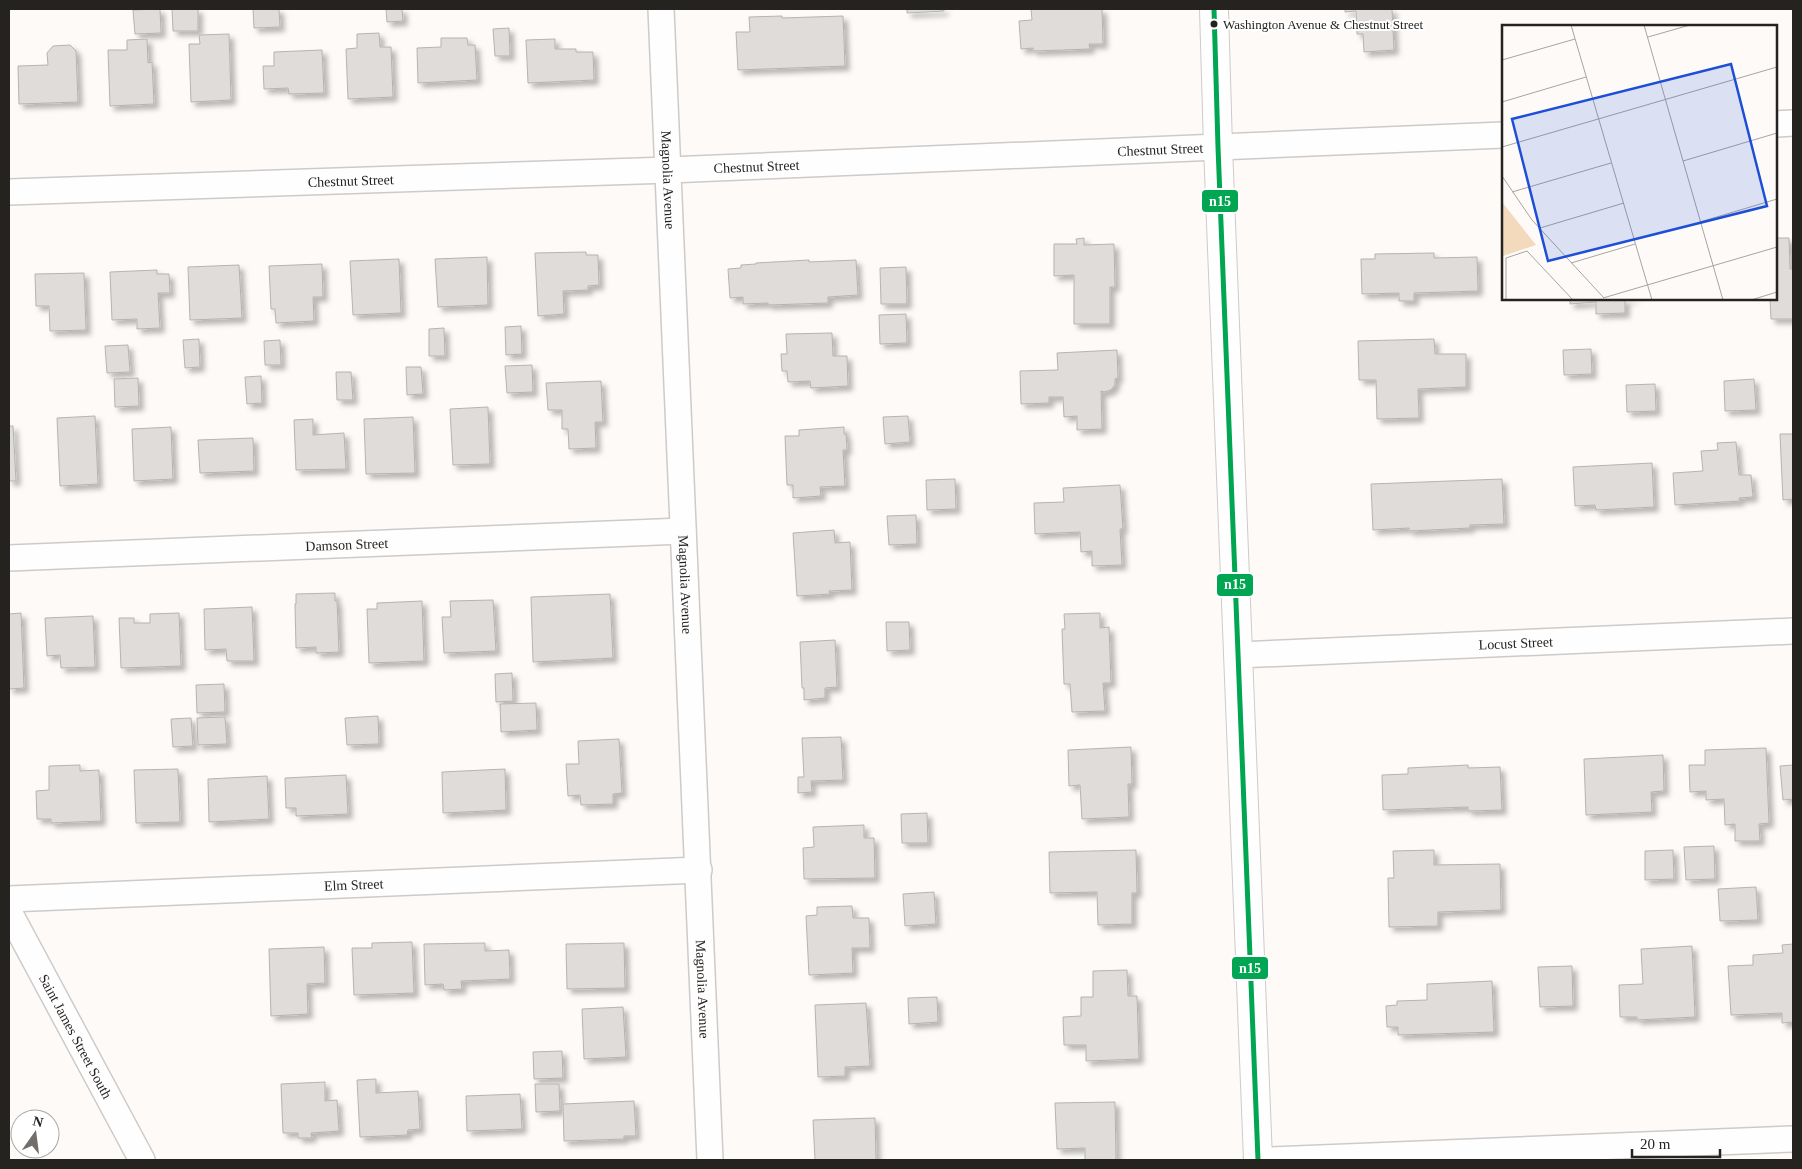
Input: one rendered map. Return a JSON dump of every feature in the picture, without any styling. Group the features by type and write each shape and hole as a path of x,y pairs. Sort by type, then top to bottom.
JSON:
{"main road":[{"path":"1214,9 1258,1160"}],"street":[{"name":"Magnolia Avenue","path":"661,9 710,1160"},
{"path":"1777,124 1793,123"},
{"name":"Chestnut Street","path":"9,192 669,170 1502,136"},
{"name":"Damson Street","path":"9,558 683,531"},
{"name":"Locust Street","path":"1238,655 1793,631"},
{"name":"Elm Street","path":"9,899 699,870"},
{"name":"Saint James Street South","path":"9,912 142,1160"},
{"path":"1272,1160 1793,1139"}],"building":[{"path":"160,9 161,33 135,34 133,10"},
{"path":"172,9 198,9 198,31 173,31"},
{"path":"253,9 279,9 280,27 254,28"},
{"path":"386,9 402,9 403,21 387,22"},
{"path":"907,9 944,9 944,11 907,13"},
{"path":"1031,9 1102,9 1103,44 1089,44 1090,49 1033,51 1033,48 1021,49 1019,21 1032,20"},
{"path":"1345,9 1392,9 1394,50 1364,52 1363,34 1357,34 1356,11 1345,12"},
{"path":"782,16 782,18 843,16 845,66 738,70 736,32 750,32 749,17"},
{"path":"509,28 510,56 495,56 493,29"},
{"path":"379,33 380,47 391,47 393,97 348,99 346,49 357,48 357,34"},
{"path":"229,34 231,100 191,102 189,44 200,44 199,35"},
{"path":"441,38 467,38 468,45 475,45 477,80 418,83 417,48 441,47"},
{"path":"147,39 148,63 152,62 154,104 110,106 108,50 127,50 127,40"},
{"path":"555,39 555,49 576,49 576,52 593,52 594,80 528,83 526,40"},
{"path":"70,45 76,51 78,102 19,104 18,66 48,65 47,53 53,46"},
{"path":"322,50 324,93 289,94 288,88 264,89 263,66 274,66 274,52"},
{"path":"1084,238 1084,245 1114,244 1115,287 1110,287 1110,324 1074,324 1074,275 1054,276 1054,244 1077,244 1076,239"},
{"path":"1777,238 1789,238 1790,269 1793,269 1793,319 1771,319 1770,300 1777,300"},
{"path":"586,252 586,255 598,255 599,285 588,286 588,290 563,291 564,314 538,316 535,253"},
{"path":"1434,253 1434,258 1477,257 1478,291 1414,293 1414,301 1399,301 1399,293 1362,294 1361,259 1375,259 1375,254"},
{"path":"487,257 488,305 438,307 435,259"},
{"path":"399,259 401,313 353,315 350,261"},
{"path":"809,260 809,262 856,260 858,295 828,297 828,303 768,305 768,303 743,304 743,297 730,298 728,269 741,268 741,265 756,263"},
{"path":"322,264 323,297 313,297 314,321 276,323 275,309 271,309 269,266"},
{"path":"239,265 242,318 190,320 188,267"},
{"path":"906,267 907,304 881,304 880,268"},
{"path":"157,270 157,274 169,274 170,293 158,293 160,328 137,329 137,319 112,320 110,272"},
{"path":"84,273 86,330 50,331 49,306 36,306 35,274"},
{"path":"1570,300 1625,300 1625,313 1596,314 1596,302 1570,304"},
{"path":"906,314 907,343 880,344 879,315"},
{"path":"521,326 522,354 506,355 505,327"},
{"path":"444,328 445,356 429,356 429,329"},
{"path":"832,333 833,356 847,356 848,386 811,388 810,381 788,382 787,371 782,371 781,354 787,354 786,334"},
{"path":"199,339 200,367 185,368 183,340"},
{"path":"1434,339 1435,354 1466,354 1466,387 1418,389 1419,418 1377,419 1376,380 1359,380 1358,341"},
{"path":"280,340 281,365 265,365 264,341"},
{"path":"128,345 130,372 107,373 105,346"},
{"path":"1591,349 1592,374 1564,375 1563,350"},
{"path":"1117,350 1118,378 1115,379 1115,385 1111,390 1101,391 1102,429 1077,430 1077,416 1064,417 1063,397 1049,397 1049,403 1021,404 1020,371 1058,370 1057,353"},
{"path":"532,365 533,392 507,393 505,366"},
{"path":"406,367 421,367 423,394 407,395"},
{"path":"336,372 351,372 353,400 337,400"},
{"path":"261,376 262,403 247,404 245,377"},
{"path":"138,378 139,406 115,407 114,379"},
{"path":"1754,379 1756,410 1725,411 1724,381"},
{"path":"601,381 603,422 595,422 596,448 569,449 568,429 562,429 562,410 548,410 546,383"},
{"path":"1655,384 1656,411 1627,412 1626,385"},
{"path":"488,407 490,464 453,465 450,409"},
{"path":"95,416 98,484 60,486 57,418"},
{"path":"908,416 910,442 885,444 883,417"},
{"path":"413,417 415,473 366,474 364,419"},
{"path":"313,419 313,435 344,433 346,469 296,470 294,420"},
{"path":"9,426 13,426 16,481 9,481"},
{"path":"171,427 173,479 134,481 132,429"},
{"path":"844,427 847,450 843,450 845,486 820,487 821,496 793,498 793,485 787,485 785,436 799,436 799,430"},
{"path":"1780,434 1793,434 1793,499 1783,500"},
{"path":"253,438 254,471 200,473 198,440"},
{"path":"1736,442 1739,475 1751,475 1753,497 1739,498 1740,501 1675,505 1673,473 1703,471 1701,451 1718,450 1717,443"},
{"path":"1652,463 1654,507 1596,510 1595,505 1575,506 1573,467"},
{"path":"955,479 956,509 927,510 926,480"},
{"path":"1502,479 1504,524 1470,525 1470,528 1409,531 1409,528 1373,530 1371,484"},
{"path":"1120,485 1123,529 1120,529 1122,565 1092,566 1092,551 1081,552 1080,532 1035,534 1034,503 1064,502 1063,488"},
{"path":"916,515 917,544 889,545 887,516"},
{"path":"834,530 835,543 850,542 852,590 829,591 830,594 797,596 793,533"},
{"path":"335,593 339,652 316,653 316,647 296,648 296,594"},
{"path":"610,594 613,658 533,662 531,597"},
{"path":"493,600 496,651 444,653 442,617 451,617 450,601"},
{"path":"422,601 424,661 369,663 367,609 377,609 377,603"},
{"path":"252,607 254,661 227,661 226,649 205,650 204,609"},
{"path":"21,613 24,688 9,689 9,614"},
{"path":"179,613 181,666 121,668 119,618 134,618 134,623 150,623 150,614"},
{"path":"1100,613 1100,628 1109,627 1111,683 1103,683 1105,711 1072,712 1070,684 1064,684 1062,629 1065,629 1064,614"},
{"path":"93,616 95,667 61,668 60,655 47,656 45,618"},
{"path":"886,622 909,622 910,650 887,651"},
{"path":"835,640 837,687 825,688 825,698 804,700 800,642"},
{"path":"512,673 513,701 496,702 495,674"},
{"path":"224,684 225,712 197,713 196,685"},
{"path":"536,703 537,730 501,732 500,704"},
{"path":"378,716 379,744 347,745 345,718"},
{"path":"225,717 227,744 198,745 197,718"},
{"path":"191,718 193,746 173,747 171,719"},
{"path":"841,737 843,780 811,781 812,792 798,793 798,777 804,777 802,738"},
{"path":"619,739 622,793 613,794 613,804 581,805 580,795 568,796 566,764 579,764 578,741"},
{"path":"1131,747 1132,784 1128,784 1129,817 1082,819 1080,785 1069,786 1068,750"},
{"path":"1766,748 1769,823 1759,824 1760,841 1735,841 1735,824 1725,825 1724,799 1706,800 1706,791 1690,792 1689,765 1705,765 1705,750"},
{"path":"1663,755 1664,791 1651,792 1652,812 1586,815 1584,759"},
{"path":"80,765 80,771 99,770 101,821 51,823 51,819 37,819 36,791 49,790 49,766"},
{"path":"1468,765 1468,768 1500,767 1502,810 1468,811 1468,807 1383,810 1382,775 1408,774 1408,768"},
{"path":"1793,765 1793,799 1783,800 1780,766"},
{"path":"178,769 180,822 136,823 134,770"},
{"path":"505,769 506,810 443,813 442,772"},
{"path":"346,775 348,814 296,816 296,808 286,808 285,778"},
{"path":"267,776 269,819 209,822 208,779"},
{"path":"927,813 928,843 902,843 901,814"},
{"path":"864,825 864,838 874,838 875,878 804,879 803,848 814,847 813,827"},
{"path":"1714,846 1715,879 1686,880 1684,847"},
{"path":"1136,850 1137,893 1132,893 1132,924 1098,925 1097,892 1050,893 1049,852"},
{"path":"1434,850 1434,865 1500,864 1501,910 1438,912 1438,926 1389,927 1388,878 1394,878 1393,851"},
{"path":"1673,850 1674,879 1645,880 1645,851"},
{"path":"1756,887 1758,920 1720,921 1718,889"},
{"path":"934,892 936,924 905,926 903,894"},
{"path":"852,906 853,918 869,918 870,948 852,948 853,973 809,975 806,916 817,915 817,907"},
{"path":"412,942 414,993 354,995 352,948 372,948 372,943"},
{"path":"485,943 485,951 509,950 510,979 461,981 462,989 444,990 443,984 425,985 424,944"},
{"path":"624,943 625,988 567,989 566,944"},
{"path":"1793,944 1793,1022 1782,1023 1782,1013 1731,1015 1728,966 1753,965 1753,955 1783,953 1782,945"},
{"path":"1692,946 1695,1017 1637,1020 1637,1017 1620,1017 1619,985 1643,984 1641,949"},
{"path":"324,947 325,983 307,984 308,1014 271,1016 269,949"},
{"path":"1572,966 1573,1006 1540,1007 1538,967"},
{"path":"1127,970 1128,996 1137,996 1139,1059 1086,1061 1086,1045 1064,1045 1063,1017 1081,1016 1081,997 1093,997 1093,971"},
{"path":"1492,981 1494,1032 1398,1035 1398,1027 1387,1027 1386,1006 1397,1005 1397,1001 1427,1000 1427,984"},
{"path":"937,997 938,1022 909,1024 908,998"},
{"path":"866,1003 870,1066 845,1067 845,1076 818,1077 815,1005"},
{"path":"623,1007 626,1057 584,1059 582,1009"},
{"path":"562,1051 563,1078 534,1079 533,1052"},
{"path":"376,1079 376,1093 418,1091 420,1129 408,1130 407,1135 360,1137 357,1080"},
{"path":"325,1082 325,1101 337,1100 339,1131 311,1133 312,1138 298,1138 298,1133 283,1133 281,1084"},
{"path":"535,1084 559,1084 560,1111 536,1112"},
{"path":"520,1094 522,1129 467,1131 466,1096"},
{"path":"634,1101 636,1136 624,1136 624,1139 564,1141 563,1104"},
{"path":"1115,1102 1116,1160 1085,1160 1085,1148 1057,1149 1055,1103"},
{"path":"875,1118 876,1160 815,1160 813,1120"}],"transit line":[{"name":"n15","path":"1214,9 1258,1160"}],"place":[{"name":"Washington Avenue & Chestnut Street","path":"1214,24"}]}
